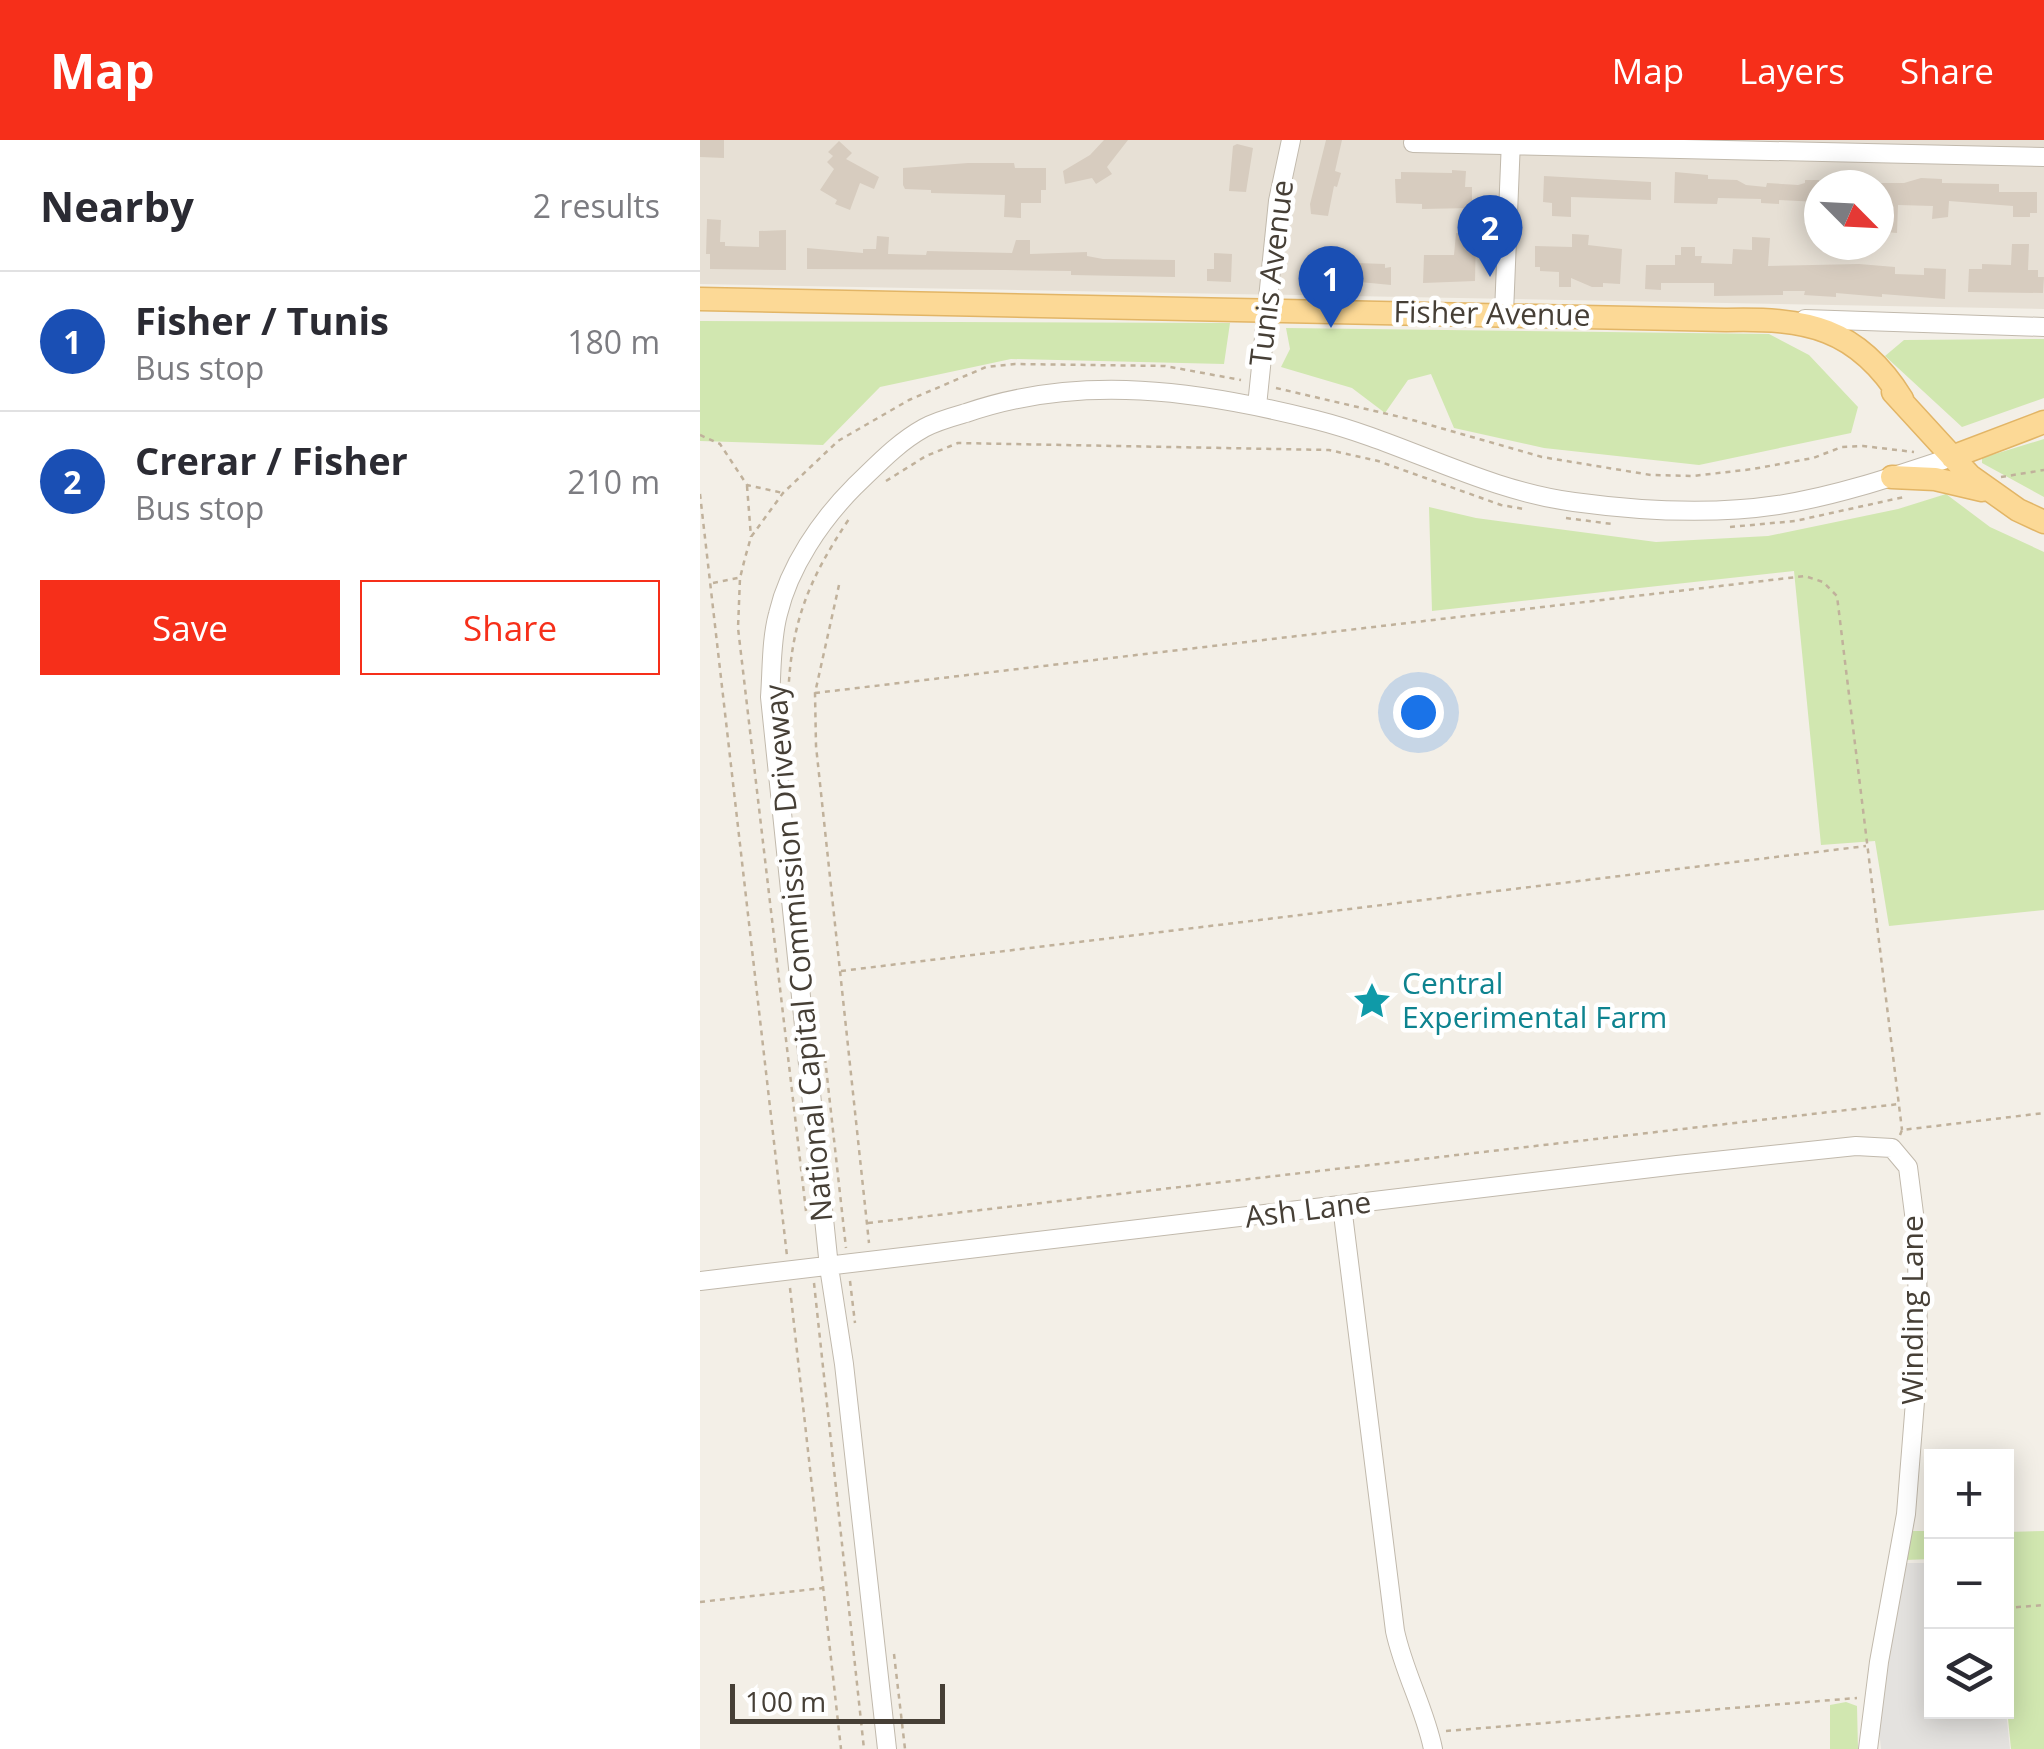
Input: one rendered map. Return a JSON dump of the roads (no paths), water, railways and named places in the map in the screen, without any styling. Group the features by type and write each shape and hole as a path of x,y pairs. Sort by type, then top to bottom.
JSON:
{"main road":[{"name":"Fisher Avenue","path":"700,299 1779,318"},
{"path":"1779,318 1828,331 1856,346 1886,373 1902,399 1952,458 2044,522"},
{"path":"1726,320 1783,330 1821,342 1902,399"},
{"path":"1952,458 2040,425"},
{"path":"1898,487 1935,479 1994,485"}],"street":[{"name":"Tunis Avenue","path":"1257,406 1278,201 1291,140"},
{"path":"1413,144 1511,143 2044,157"},
{"path":"1504,313 1511,143"},
{"name":"Fisher Avenue","path":"1779,318 2044,327"},
{"name":"National Capital Commission Driveway","path":"886,1749 844,1364 829,1266 770,697 778,614 794,570 837,504 894,447 926,426 991,404 1098,388 1169,391 1257,406 1372,438 1504,488 1571,502 1636,509 1736,509 1898,487 1952,458"},
{"name":"Ash Lane","path":"700,1281 1877,1145 1892,1148 1908,1167"},
{"name":"Winding Lane","path":"1868,1749 1873,1698 1906,1514 1918,1364 1917,1237 1908,1167"},
{"path":"1342,1206 1395,1631 1403,1668 1432,1741"}],"place":[{"name":"Crerar / Fisher","path":"1490,277"},
{"name":"Fisher / Tunis","path":"1331,328"},
{"name":"Central Experimental Farm","path":"1372,1001"}]}
